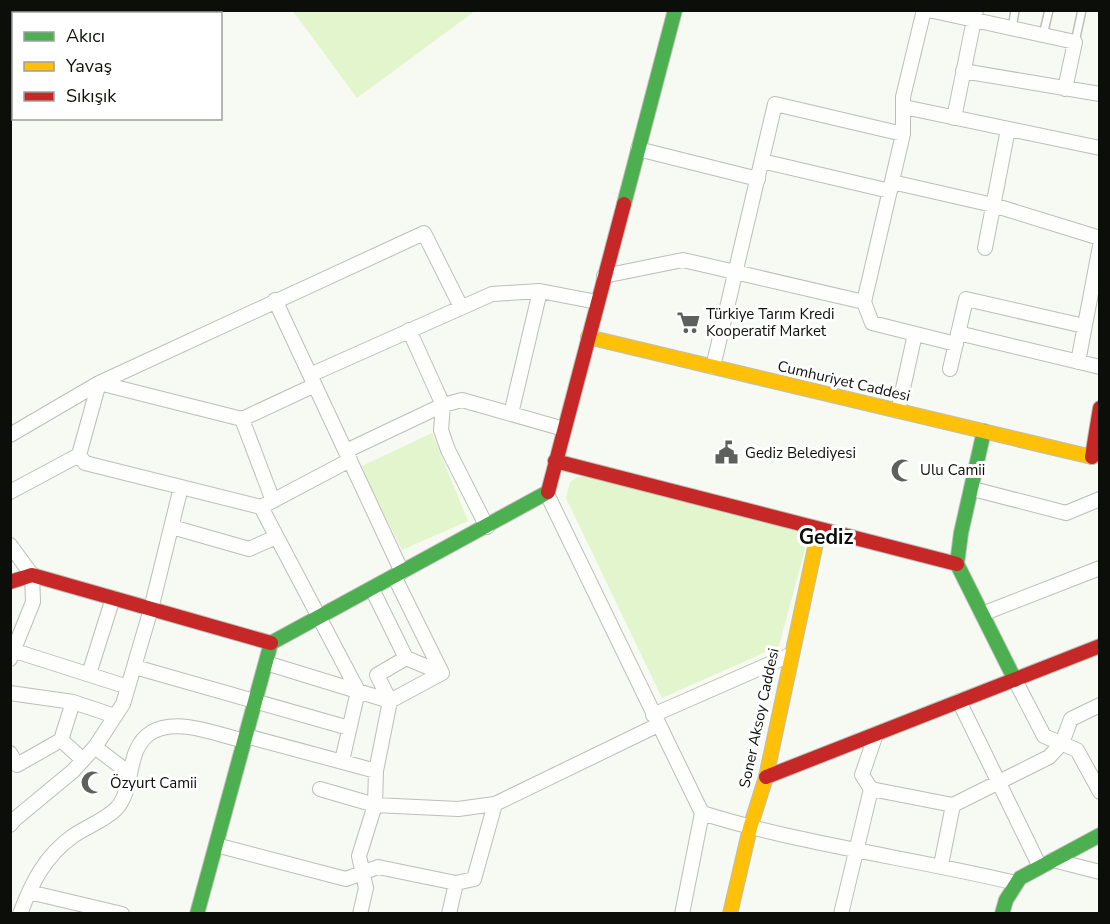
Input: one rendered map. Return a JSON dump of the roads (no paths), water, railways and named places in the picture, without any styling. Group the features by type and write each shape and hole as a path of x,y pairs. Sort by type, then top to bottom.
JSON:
{"street":[{"path":"675,10 546,494 702,813 682,914"},
{"path":"924,10 903,97 903,134 864,302 872,323 915,334 957,339 1100,367"},
{"path":"929,10 975,15 1012,28 1075,42 1065,89"},
{"path":"954,118 975,15"},
{"path":"963,71 1100,94"},
{"path":"713,367 775,104 903,134"},
{"path":"904,107 1100,148"},
{"path":"985,248 1008,129"},
{"path":"638,149 758,179"},
{"path":"762,161 993,205 1100,238"},
{"path":"10,435 99,383 423,233 461,307"},
{"path":"1077,362 1100,246"},
{"path":"604,276 683,260 864,302"},
{"path":"99,383 242,419 409,330 492,294 540,291 597,302"},
{"path":"511,414 540,291"},
{"path":"950,369 966,299 1084,326"},
{"path":"276,300 348,456 442,672"},
{"path":"409,330 443,405 441,430 487,526"},
{"path":"898,411 915,334"},
{"name":"Cumhuriyet Caddesi","path":"588,337 984,431 1096,462"},
{"path":"99,383 80,454 85,464 181,487 267,504 348,456 443,405 462,400 564,429"},
{"path":"1096,462 1100,408"},
{"path":"242,419 276,537 358,691 342,761"},
{"path":"984,431 973,489 961,533 957,564 1044,736 1077,750 1100,792"},
{"path":"10,492 80,454"},
{"path":"555,460 957,564"},
{"path":"12,819 83,760 95,747 115,716 135,667 181,487"},
{"path":"973,489 1066,513 1100,498"},
{"path":"10,582 32,575 271,643 546,494"},
{"path":"172,527 249,549 276,537"},
{"name":"Soner Aksoy Caddesi","path":"730,914 750,828 766,777 789,655 819,529"},
{"path":"10,545 32,575 33,602 13,655 89,674 128,687"},
{"path":"982,614 1100,568"},
{"path":"372,589 406,658 442,672"},
{"path":"89,674 113,598"},
{"path":"10,631 25,623"},
{"path":"197,914 271,643"},
{"path":"766,777 1100,646"},
{"path":"320,789 375,805 458,809 495,804 655,720 789,655"},
{"path":"360,914 366,888 359,856 375,805 376,771 390,701 377,675 406,658"},
{"path":"266,663 390,701 442,672"},
{"path":"135,667 350,728"},
{"path":"10,693 73,702 115,716"},
{"path":"959,701 1040,867"},
{"path":"10,753 17,765 61,740 73,702"},
{"path":"876,734 862,775 871,789 953,805 1049,757 1062,743 1071,719 1100,705"},
{"path":"20,914 28,892 51,854 73,836 116,809 126,793 133,758 142,741 152,732 166,726 188,727 246,738 376,771"},
{"path":"61,740 83,760"},
{"path":"95,747 130,774"},
{"path":"841,914 871,789"},
{"path":"216,845 346,879 378,867 456,883 474,879 495,804"},
{"path":"941,865 953,805"},
{"path":"702,813 750,828 941,865 1016,883"},
{"path":"1002,914 1016,883 1040,867 1100,835"},
{"path":"1053,860 1100,872"},
{"path":"449,914 456,883"},
{"path":"28,892 122,914"}],"lane":[{"path":"1012,28 1015,10"},
{"path":"1043,35 1049,10"},
{"path":"1075,42 1082,10"}],"place":[{"name":"Türkiye Tarım Kredi Kooperatif Market","path":"688,323"},
{"name":"Gediz Belediyesi","path":"727,453"},
{"name":"Ulu Camii","path":"902,470"},
{"name":"Özyurt Camii","path":"92,783"}],"district":[{"name":"Gediz","path":"826,537"}]}
